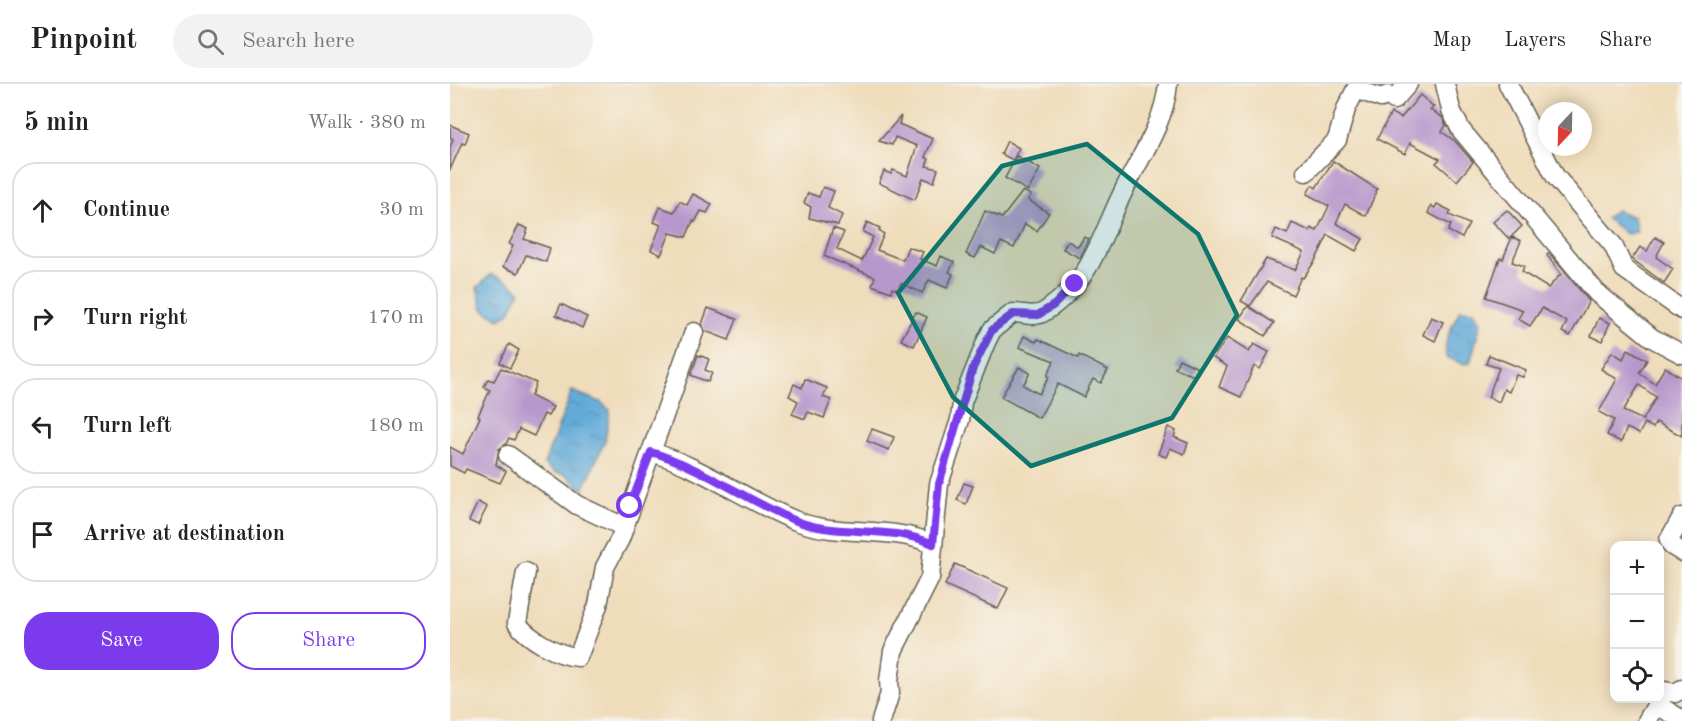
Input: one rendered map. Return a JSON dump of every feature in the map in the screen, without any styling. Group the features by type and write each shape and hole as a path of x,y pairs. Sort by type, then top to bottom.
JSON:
{"street":[{"path":"881,721 890,693 888,681 893,651 930,578 939,484 973,368 992,330 1013,314 1034,316 1054,305 1089,266 1126,186 1151,140 1162,113 1168,84"},
{"path":"1306,172 1334,145 1348,103 1356,89 1381,98 1388,95 1394,100 1408,84"},
{"path":"1445,84 1451,110 1461,130 1597,293 1652,338 1682,354"},
{"path":"1508,84 1555,176 1581,206 1596,229 1613,245 1623,269 1682,310"},
{"path":"526,572 517,623 523,632 568,657 578,657 598,605 605,567 620,539 622,526 694,332"},
{"path":"651,452 698,471 800,522 826,529 841,528 907,536 933,544"},
{"path":"508,455 577,505 622,526"},
{"path":"1682,517 1670,540 1672,546 1682,552"},
{"path":"1647,721 1665,692 1676,693 1682,689"},
{"path":"1656,704 1682,720"}],"highlighted area":[{"path":"1087,144 1198,234 1237,315 1172,418 1031,466 953,397 898,293 1002,166"}],"water":[{"path":"1616,210 1634,217 1637,232 1626,234 1606,218"},
{"path":"491,274 507,281 520,291 509,314 499,319 483,309 477,288"},
{"path":"1460,310 1474,311 1481,322 1470,363 1463,364 1446,357 1445,351 1449,333"},
{"path":"572,391 600,402 610,410 605,441 583,490 566,475 554,472 544,464"}],"building":[{"path":"1420,95 1434,107 1430,110 1442,117 1446,125 1442,132 1455,141 1473,162 1457,181 1436,163 1440,159 1410,143 1405,154 1377,139 1391,113 1401,118"},
{"path":"901,116 899,124 933,139 925,157 929,159 926,166 938,169 934,182 923,178 915,200 879,183 884,171 891,174 893,170 907,176 917,146 895,137 892,145 879,141"},
{"path":"450,125 469,133 450,170 450,147 453,139 450,137"},
{"path":"1007,141 1019,148 1013,160 1001,154"},
{"path":"1017,156 1040,169 1028,191 1005,178"},
{"path":"1333,161 1377,189 1366,216 1345,204 1336,223 1363,239 1356,251 1328,235 1315,261 1303,278 1301,277 1293,295 1267,282 1250,306 1241,301 1266,259 1295,270 1304,252 1272,238 1276,229 1287,234 1292,223 1310,231 1311,228 1317,231 1329,206 1307,194 1312,185 1316,188"},
{"path":"823,187 834,191 828,208 842,215 838,225 809,218 811,207 804,203 808,193 819,197"},
{"path":"1023,191 1031,195 1028,200 1049,213 1037,231 1025,224 1014,248 1001,242 995,254 981,247 975,258 966,254 985,211 1002,218"},
{"path":"693,194 712,204 707,213 701,211 695,222 693,221 686,237 670,233 661,255 651,250 661,225 654,222 660,207 674,212 680,201 687,205"},
{"path":"1437,204 1451,211 1449,215 1469,224 1462,238 1448,231 1451,225 1428,213 1431,206 1435,208"},
{"path":"1507,210 1522,226 1509,239 1493,222"},
{"path":"867,222 880,228 879,231 884,234 877,250 903,260 908,247 923,252 920,259 937,266 941,256 954,262 949,272 953,274 947,288 929,280 922,293 901,283 898,290 892,288 891,292 872,285 875,277 824,256 833,228 844,232 837,249 862,261 873,237 863,232"},
{"path":"519,225 528,229 524,239 550,248 546,262 526,255 518,273 503,267 513,246 509,244"},
{"path":"1084,237 1089,239 1080,258 1063,249 1068,241 1078,247"},
{"path":"1512,237 1521,241 1512,262 1524,266 1522,272 1548,288 1561,274 1547,255 1549,253 1589,301 1570,336 1562,332 1567,322 1542,308 1530,326 1518,319 1523,310 1486,297 1500,258 1503,259"},
{"path":"1655,237 1664,242 1656,257 1673,269 1664,283 1632,259 1640,247 1647,251"},
{"path":"561,304 587,317 582,328 556,315"},
{"path":"1248,306 1274,323 1265,336 1239,319"},
{"path":"708,308 737,319 729,340 705,331 702,324"},
{"path":"916,312 927,317 914,346 901,340"},
{"path":"1431,317 1443,322 1435,341 1423,335"},
{"path":"1599,318 1610,323 1602,341 1591,336"},
{"path":"1024,336 1036,342 1038,339 1078,358 1079,355 1108,370 1101,383 1093,379 1084,397 1058,384 1039,418 1001,397 1019,367 1030,373 1023,385 1039,394 1049,377 1047,376 1054,361 1019,347"},
{"path":"1227,338 1249,352 1254,344 1269,352 1260,369 1254,366 1241,397 1219,387 1227,366 1213,358"},
{"path":"509,344 519,350 510,368 500,363"},
{"path":"1628,349 1647,360 1639,373 1655,384 1665,367 1682,378 1682,436 1656,422 1653,428 1645,423 1639,434 1627,428 1621,442 1607,435 1614,420 1599,412 1617,379 1601,369 1612,352 1623,359","holes":["1639,385 1656,397 1643,420 1623,411"]},
{"path":"698,355 709,359 705,370 712,373 708,382 691,375"},
{"path":"1489,355 1526,370 1523,377 1516,375 1509,392 1504,389 1499,402 1488,397 1499,368 1486,364"},
{"path":"1179,359 1198,368 1194,376 1175,368"},
{"path":"501,368 536,383 531,396 553,407 548,416 544,414 534,436 519,429 514,440 509,438 506,444 499,449 496,465 506,471 500,483 466,469 464,473 450,466 450,447 463,454 490,390 484,387 488,379 494,381"},
{"path":"805,379 827,388 823,397 831,400 824,418 808,412 805,419 792,414 798,401 789,396 794,384 802,388"},
{"path":"1168,427 1176,431 1174,437 1188,443 1184,454 1170,448 1166,457 1158,454"},
{"path":"872,429 894,437 889,450 867,441"},
{"path":"964,483 973,486 966,504 957,500"},
{"path":"478,502 487,507 478,525 469,521"},
{"path":"955,564 1008,588 998,609 945,585"}],"route":[{"path":"630,506 651,452 698,471 800,522 826,529 841,528 907,536 933,544 939,484 960,420 962,402 973,368 992,330 1013,314 1038,315 1054,305 1075,284"}]}
